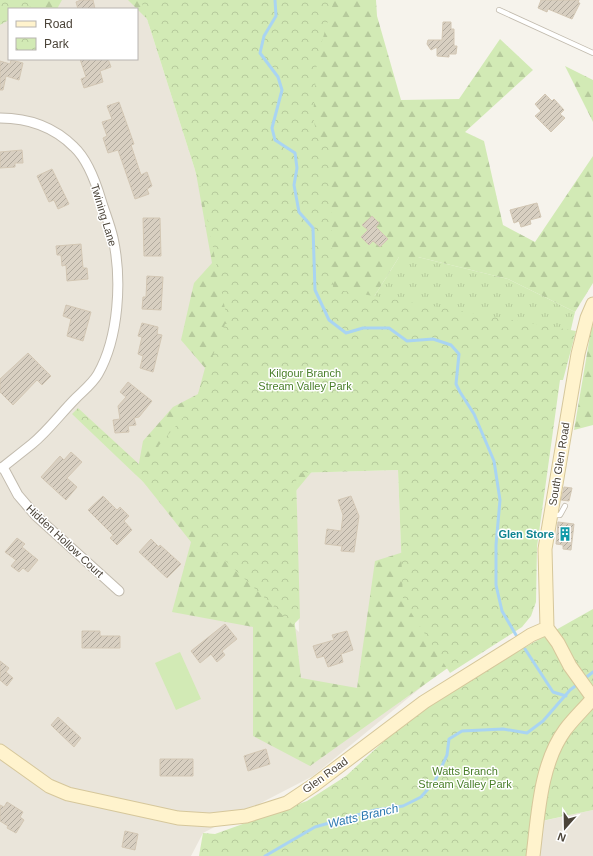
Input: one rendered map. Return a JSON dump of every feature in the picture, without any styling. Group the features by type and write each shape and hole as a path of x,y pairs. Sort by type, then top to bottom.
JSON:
{"main road":[{"name":"South Glen Road","path":"547,628 545,549 578,354 587,318 593,304"},
{"path":"533,856 543,777 551,756 564,731 591,695 570,666 558,643 547,628"},
{"name":"Glen Road","path":"0,751 49,786 68,794 178,818 210,820 246,816 287,803 314,785 424,702 531,635 547,628"}],"street":[{"name":"Twining Lane","path":"0,118 13,118 46,127 60,135 75,148 86,163 98,188 113,237 116,258 117,305 111,343 98,375 33,443 2,467"},
{"name":"Hidden Hollow Court","path":"2,467 18,495 36,516 119,591"}],"lane":[{"path":"499,10 593,53"},
{"path":"551,515 560,515 565,506"}],"shaded area":[{"path":"41,0 141,0 202,192 228,324 194,405 136,475 299,632 296,473 398,470 403,600 446,667 313,776 203,833 191,856 0,856 0,25 8,21 8,60 138,60 138,8 28,8"},
{"path":"593,810 593,856 527,856 538,822"}],"green space":[{"path":"0,0 41,0 28,8 8,8 8,21 0,25"},
{"path":"30,0 62,0 58,8 20,8"},
{"path":"128,0 376,0 377,16 401,100 459,99 500,39 533,70 465,132 484,141 503,225 535,242 593,156 593,283 575,312 508,279 418,257 399,257 362,316 338,440 295,492 290,582 301,678 357,688 375,561 429,544 466,655 310,766 253,736 253,627 172,612 191,542 137,474 143,441 173,407 198,394 205,368 181,340 194,283 212,263 194,162 148,20 138,10 138,8 136,8"},
{"name":"Kilgour Branch Stream Valley Park","path":"141,0 334,0 317,58 313,117 317,135 330,150 333,289 576,331 563,380 560,380 537,547 536,602 531,616 522,627 450,673 403,600 398,470 296,473 300,618 293,625 72,414 78,408 141,466 194,405 225,324 228,324 202,192"},
{"path":"565,66 593,80 593,122"},
{"path":"399,257 418,257 508,279 575,312 551,415 362,316"},
{"path":"593,325 593,425 574,430 591,330"},
{"name":"Watts Branch Stream Valley Park","path":"593,609 593,810 537,822 527,856 199,856 203,833 215,834 307,801 346,776 394,732 421,711 515,653"},
{"path":"180,652 201,699 176,710 155,663"}],"building":[{"path":"81,0 93,0 95,8 78,8 76,2"},
{"path":"541,0 579,0 578,3 580,3 572,19 548,9 547,12 538,8"},
{"path":"443,22 451,22 451,29 454,29 454,46 457,46 456,54 449,54 449,57 437,56 437,47 431,50 427,44 428,40 442,40"},
{"path":"11,60 23,63 19,80 6,76 3,90 0,90 0,61 10,64"},
{"path":"80,60 108,60 111,67 100,71 103,82 84,88 81,79 86,77"},
{"path":"545,94 552,101 554,99 564,110 560,114 565,118 551,132 535,116 541,111 535,104"},
{"path":"119,102 134,144 131,145 141,175 147,172 152,186 147,189 149,194 135,199 118,150 108,153 103,138 107,136 102,122 112,119 107,106"},
{"path":"22,150 23,163 15,163 15,167 0,168 0,152"},
{"path":"52,169 69,204 58,209 54,200 49,202 37,176"},
{"path":"537,203 541,217 530,220 531,224 521,227 519,221 514,223 510,210"},
{"path":"372,216 379,223 376,227 388,239 380,247 373,241 369,245 361,237 368,230 362,225"},
{"path":"143,218 160,218 161,256 144,256"},
{"path":"81,244 83,268 87,268 88,279 67,281 66,265 62,266 61,255 57,255 56,246"},
{"path":"147,276 163,277 161,310 142,309 143,297 146,297"},
{"path":"66,305 91,312 83,341 67,336 71,319 63,316"},
{"path":"142,323 158,327 157,334 162,335 153,372 140,368 143,356 138,354 142,337 138,336"},
{"path":"28,353 51,376 42,385 37,380 13,405 0,392 0,379"},
{"path":"128,382 152,401 139,417 134,418 136,425 128,426 129,432 115,433 113,420 120,419 118,406 126,397 120,392"},
{"path":"71,452 82,462 67,478 77,487 66,500 41,477 60,456 64,460"},
{"path":"564,487 572,488 569,501 561,500"},
{"path":"103,496 117,510 120,507 129,516 124,521 132,530 117,545 110,538 113,535 88,510"},
{"path":"351,496 359,516 354,552 341,551 342,546 325,544 327,529 341,531 343,515 338,500"},
{"name":"Glen Store","path":"558,522 574,524 571,550 563,549 563,545 556,544"},
{"path":"17,538 25,544 22,547 38,560 28,572 23,568 19,572 11,566 16,560 5,552"},
{"path":"151,539 181,564 167,578 139,552"},
{"path":"225,624 237,639 222,651 225,655 217,662 211,654 200,663 191,651"},
{"path":"82,631 100,631 100,636 120,636 120,648 82,648"},
{"path":"347,631 353,650 341,654 343,662 328,667 324,656 317,658 313,646 334,640 332,635"},
{"path":"0,661 9,668 6,672 13,678 7,686 0,680"},
{"path":"58,717 81,738 74,747 51,725"},
{"path":"266,749 270,764 248,771 244,756"},
{"path":"160,759 193,759 193,776 160,776"},
{"path":"7,802 23,812 20,817 24,820 16,833 7,828 8,826 0,821 0,805 4,807"},
{"path":"125,831 138,834 135,850 122,847"}],"waterway":[{"path":"275,0 276,16 264,36 260,53 278,77 282,90 272,128 275,140 295,153 297,168 294,185 299,212 313,228 315,290 329,320 346,333 363,328 389,328 407,341 433,339 451,345 459,354 456,384 474,414 494,461 500,500 496,545 496,585 502,611 516,635"},
{"path":"525,649 553,692 566,696"},
{"name":"Watts Branch","path":"584,679 593,672"},
{"name":"Watts Branch","path":"265,856 315,827 375,810 403,806 421,797 435,781 447,755 449,739 462,731 503,729 527,733 543,721 570,690 578,684"}],"place":[{"name":"Glen Store","path":"565,534"}]}
